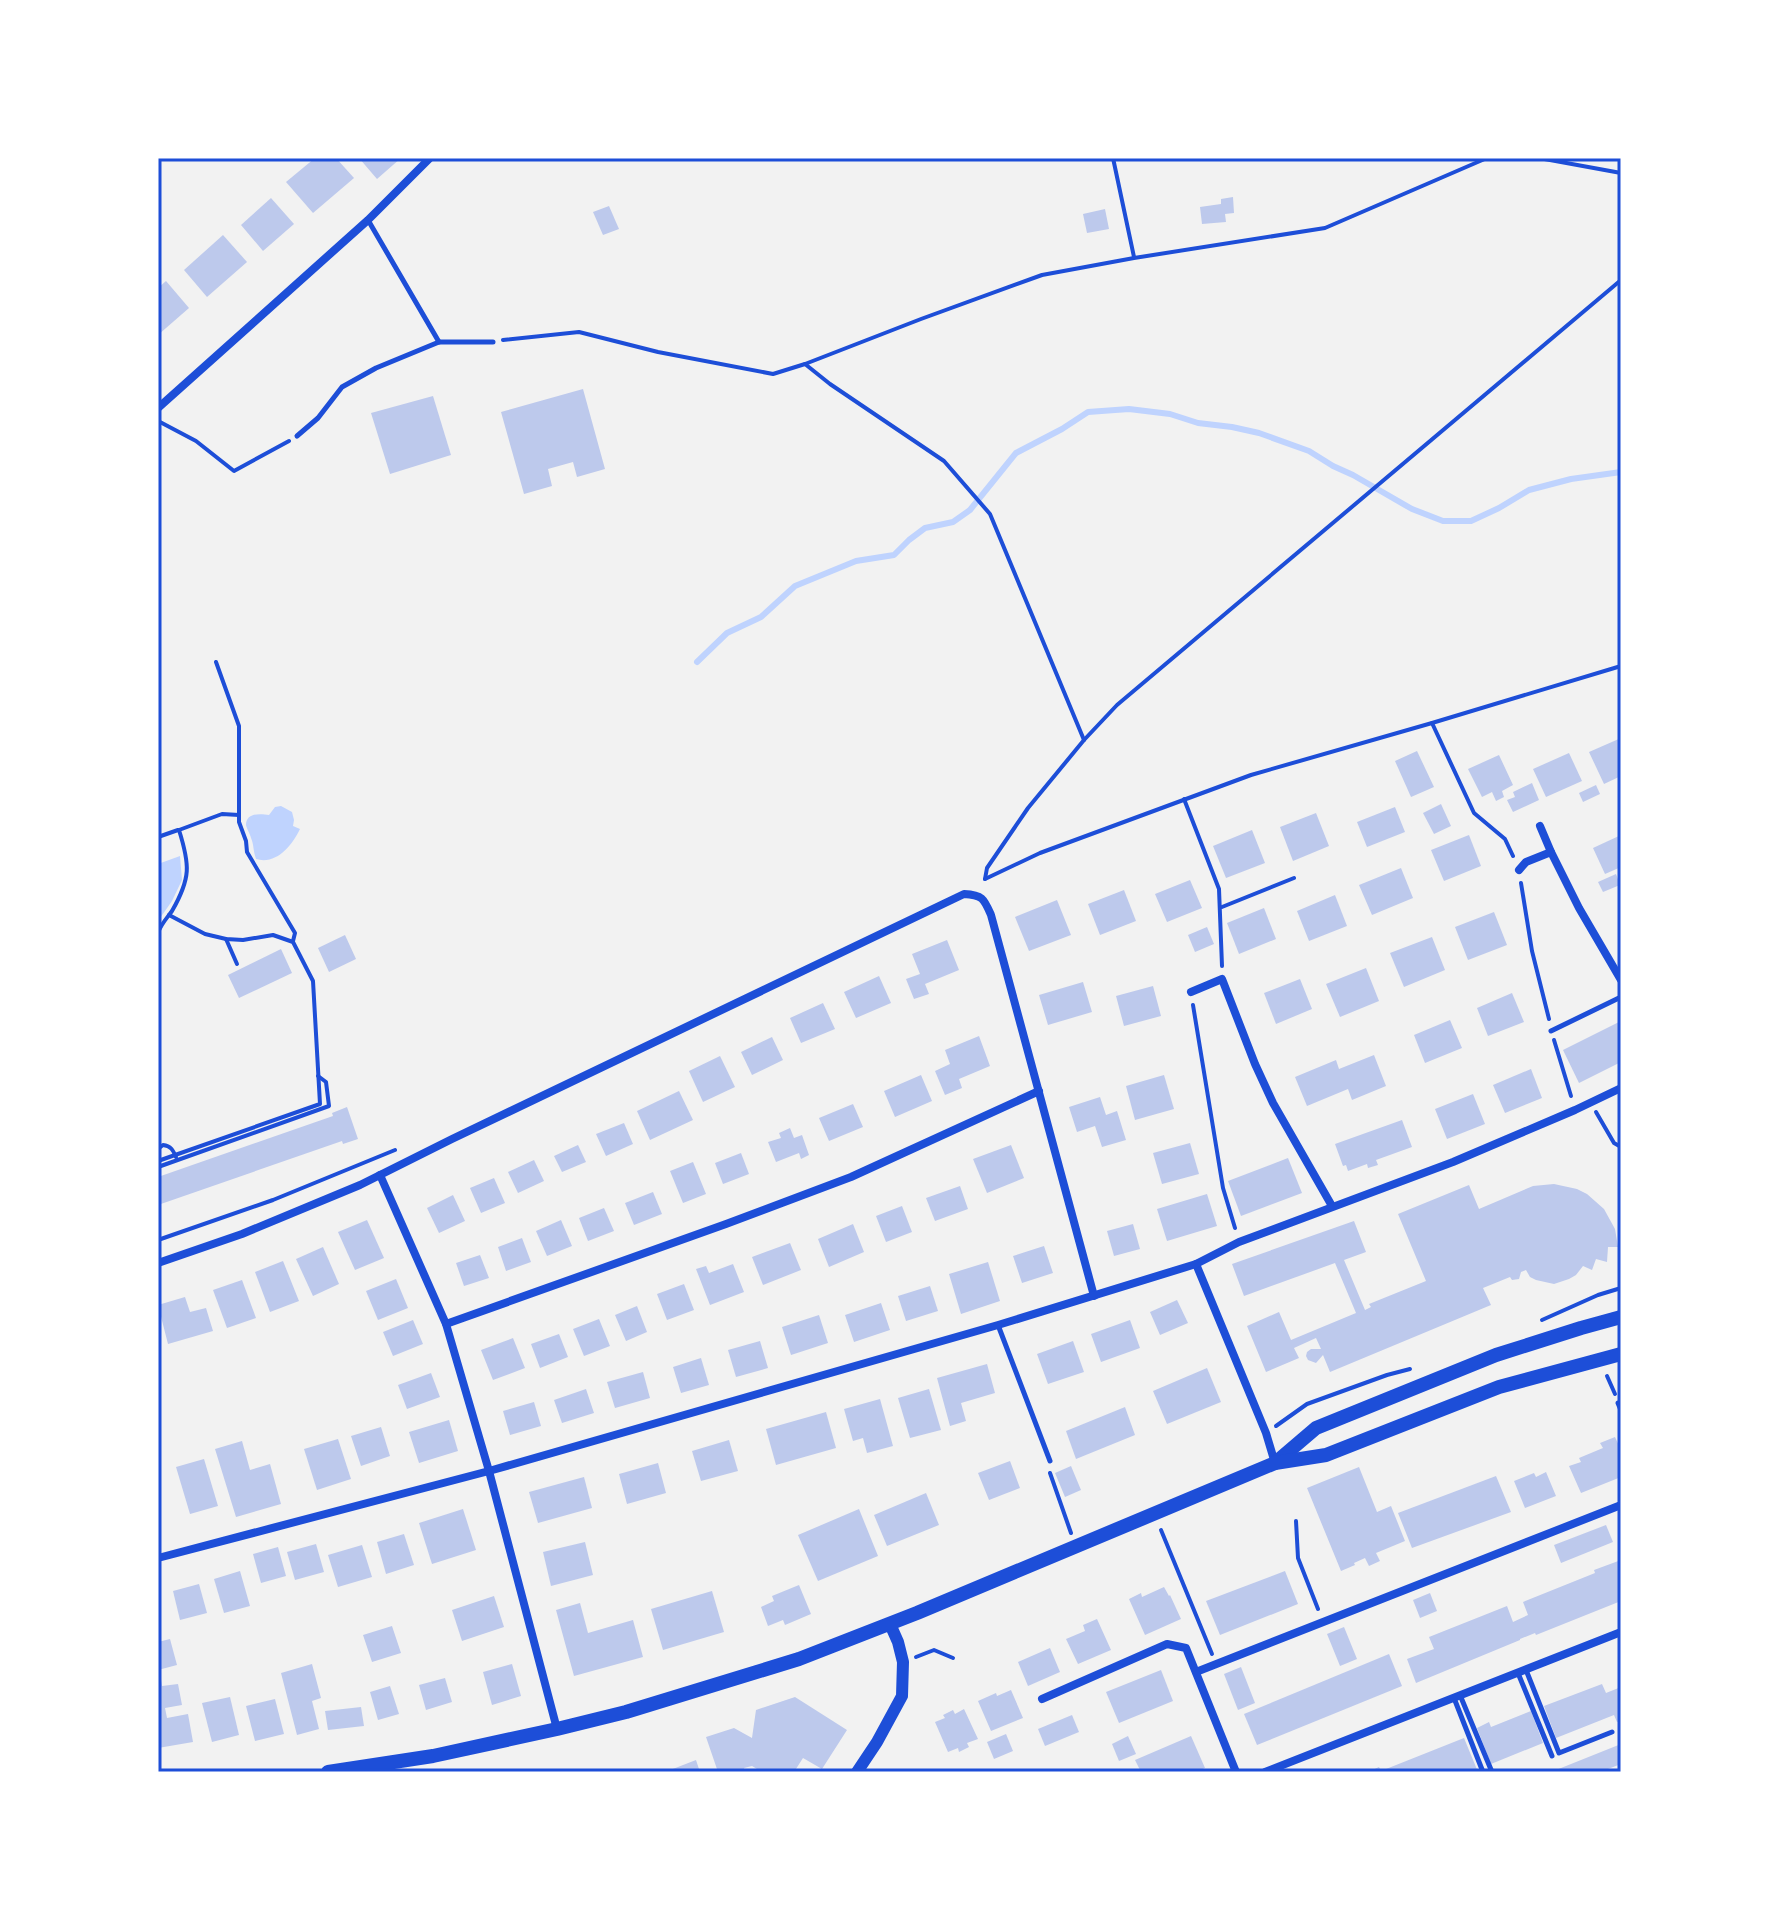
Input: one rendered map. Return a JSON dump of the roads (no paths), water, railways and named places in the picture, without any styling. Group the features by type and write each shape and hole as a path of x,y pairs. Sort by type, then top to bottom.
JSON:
{"main road":[{"path":"1275,1463 1316,1428 1496,1355 1621,1317"},
{"path":"328,1772 433,1756 557,1729 626,1712 799,1659 1275,1463 1326,1455 1499,1387 1621,1354"}],"street":[{"path":"158,408 368,220 430,158"},
{"path":"1540,826 1579,908 1621,980"},
{"path":"1519,870 1526,862 1551,852"},
{"path":"158,1263 277,1221 380,1175 964,894 976,895 984,900 991,915 1094,1296"},
{"path":"1191,992 1222,979 1273,1103 1332,1206"},
{"path":"158,1558 489,1471 998,1325 1196,1264 1239,1242 1453,1162 1621,1088"},
{"path":"446,1324 851,1177 1039,1091"},
{"path":"380,1175 446,1324 489,1471 557,1729"},
{"path":"1196,1264 1266,1433 1275,1463"},
{"path":"1196,1672 1621,1505"},
{"path":"857,1772 902,1696 903,1662 890,1624"},
{"path":"1265,1772 1621,1632"},
{"path":"1042,1699 1167,1644 1186,1648 1236,1772"}],"lane":[{"path":"368,220 439,342"},
{"path":"297,436 318,418 342,387 376,368 439,342 493,342"},
{"path":"1551,1031 1621,997"},
{"path":"998,1325 1050,1461"},
{"path":"1522,1671 1559,1753 1612,1732"},
{"path":"1522,1671 1552,1756"},
{"path":"1457,1697 1483,1772"},
{"path":"1457,1697 1492,1772"}],"water":[{"path":"281,806 292,812 293,826 300,829 293,842 277,857 256,859 246,826 248,818 269,815 275,807"},
{"path":"180,856 182,880 158,921 158,864"}],"waterway":[{"path":"697,662 727,633 761,617 795,586 856,561 894,555 925,528 953,522 970,510 1016,453 1088,412 1129,409 1170,414 1198,423 1259,433 1309,451 1412,509 1443,521 1471,521 1529,490 1571,479 1621,472"}]}
